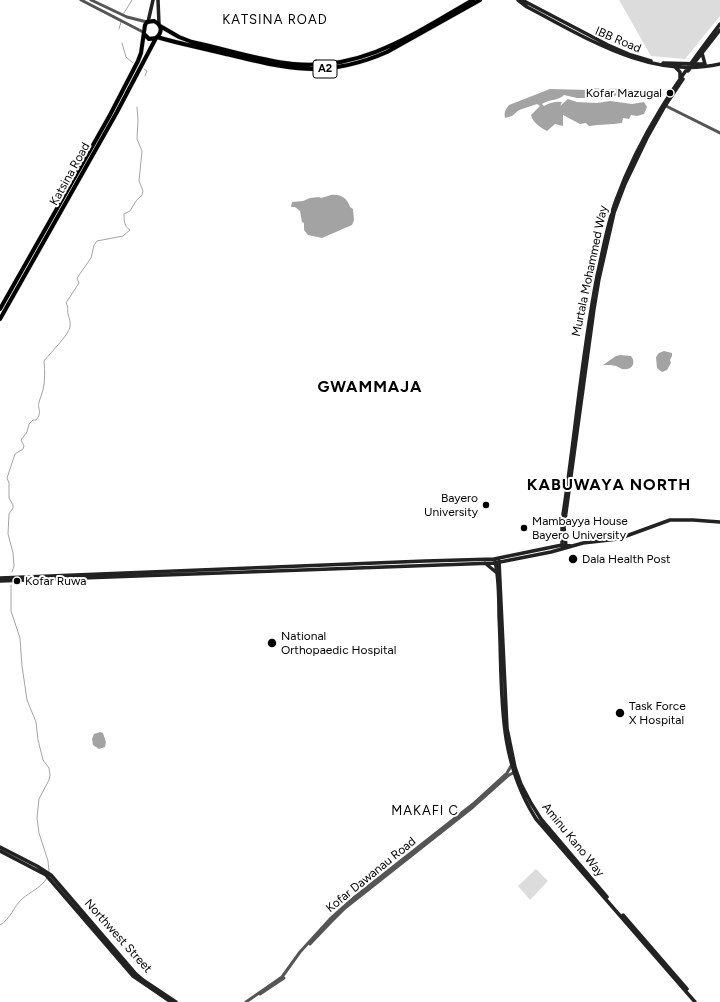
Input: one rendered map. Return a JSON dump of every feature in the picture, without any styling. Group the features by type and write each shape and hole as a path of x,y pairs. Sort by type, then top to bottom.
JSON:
{"highway":[{"name":"A2","path":"147,22 154,21 179,37 192,42 278,62 319,65 347,61 378,52 473,0"},
{"name":"A2","path":"143,33 149,38 157,38 283,67 324,69 351,65 374,58 400,46 480,0"},
{"path":"143,33 143,27 147,22"},
{"path":"157,38 161,33 160,25"},
{"name":"Katsina Road","path":"0,309 135,68 141,53 143,33"},
{"name":"Katsina Road","path":"0,319 157,38"}],"main road":[{"path":"147,22 153,0"},
{"path":"158,0 160,25"},
{"name":"IBB Road","path":"518,0 527,7 613,51 641,61 675,67 708,66 720,63"},
{"name":"IBB Road","path":"522,0 593,38 631,55 660,63 691,66 720,63"},
{"name":"Murtala Mohammed Way","path":"564,547 564,527 588,348 599,279 614,213 625,184 663,105 720,24"},
{"name":"Murtala Mohammed Way","path":"564,547 562,521 585,344 613,208 640,143 680,79 720,30"},
{"path":"702,53 702,58 705,64"},
{"path":"675,67 680,72 680,79"},
{"path":"499,560 506,560 590,542 618,539 670,520 720,522"},
{"path":"554,547 559,543 562,536"},
{"path":"408,564 485,563 554,547 564,547"},
{"name":"Aminu Kano Way","path":"499,560 504,727 511,766 518,786 535,814 696,1002"},
{"path":"500,570 506,560"},
{"path":"0,579 494,561"},
{"name":"Aminu Kano Way","path":"494,561 497,573 503,685 507,728 514,762 521,784 535,814"},
{"path":"485,563 497,573"},
{"path":"0,847 48,875"},
{"path":"0,851 48,875"},
{"name":"Northwest Street","path":"48,875 133,976 171,1002"},
{"name":"Northwest Street","path":"48,875 135,973 176,1002"}],"street":[{"path":"81,0 125,22 143,33"},
{"path":"91,0 127,17 147,22"},
{"path":"663,105 720,133"},
{"name":"Kofar Dawanau Road","path":"269,987 282,977 300,952 331,918 365,889 473,804 507,773 511,766"},
{"name":"Kofar Dawanau Road","path":"246,1002 284,978 319,935 345,908 473,807 513,773"},
{"path":"250,1002 269,987"}],"shaded area":[{"path":"619,0 720,0 720,16 685,59 651,56"},
{"path":"594,88 628,89 641,91 646,94 640,97 621,94 610,97 599,94 587,98 577,98 564,95 542,104 544,106 553,102 562,102 560,106 568,99 577,102 597,103 610,101 632,104 644,102 647,107 644,114 637,116 631,115 629,119 623,118 622,123 589,126 586,123 580,124 563,115 563,126 555,124 547,131 537,124 532,118 531,115 540,106 537,104 519,110 512,116 505,118 505,111 509,105 550,89 588,90"},
{"path":"331,195 343,197 353,209 354,220 352,225 322,238 308,235 304,230 304,223 302,222 300,211 295,207 291,207 292,202"},
{"path":"664,351 672,353 672,356 670,360 671,363 667,370 662,372 657,368 656,357 659,353"},
{"path":"616,356 631,356 633,359 633,364 630,368 622,369 615,366 603,365"},
{"path":"100,732 103,733 106,742 105,747 99,749 93,745 92,739 94,734"},
{"path":"536,869 548,881 530,900 518,886"}],"waterway":[{"path":"124,13 132,0"},
{"path":"119,29 121,22"},
{"path":"122,43 126,57 133,63"},
{"path":"144,69 147,71 145,76"},
{"path":"12,572 14,566 13,553 8,534 9,514 13,508 13,505 9,498 9,483 7,478 15,454 23,449 24,446 21,440 27,432 29,424 33,420 36,420 39,415 39,400 44,383 44,361 69,331 70,322 66,303 79,283 77,278 91,258 94,245 97,241 123,236 130,230 125,223 124,214 130,211 142,195 143,191 139,181 142,151 137,139 137,107"},
{"path":"11,585 11,611 20,638 27,700 36,722 38,740 43,760 49,768 50,775 39,799 37,818 39,833 48,861 49,871"},
{"path":"0,925 7,920 22,899 39,887 47,878"}],"place":[{"name":"Kofar Mazugal","path":"670,93"},
{"name":"Bayero University","path":"486,505"},
{"name":"Mambayya House Bayero University","path":"524,528"},
{"name":"Dala Health Post","path":"573,559"},
{"name":"Kofar Ruwa","path":"17,581"},
{"name":"National Orthopaedic Hospital","path":"272,643"},
{"name":"Task Force X Hospital","path":"620,713"}],"district":[{"name":"KATSINA ROAD","path":"275,20"},
{"name":"GWAMMAJA","path":"370,387"},
{"name":"KABUWAYA NORTH","path":"609,485"},
{"name":"MAKAFI C","path":"425,811"}]}
